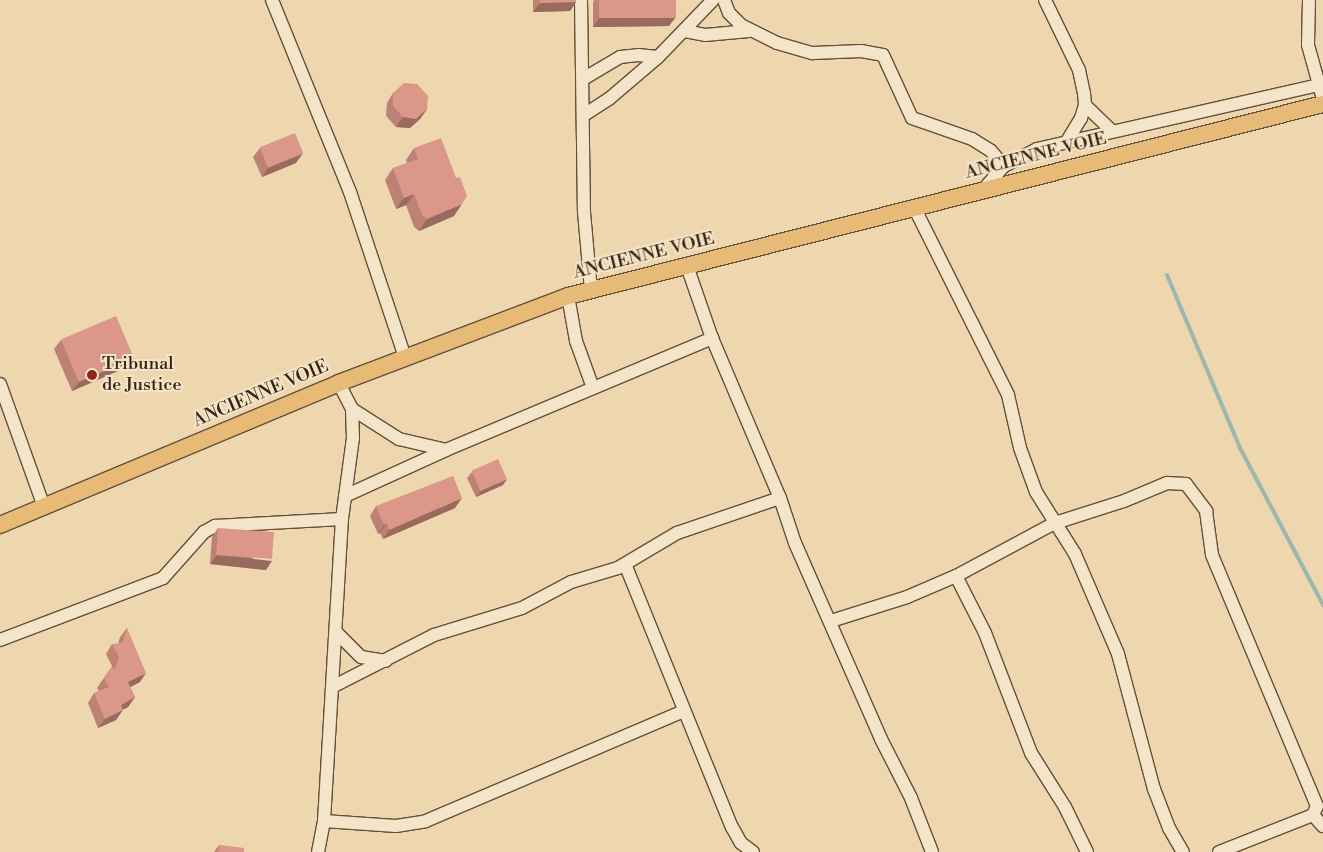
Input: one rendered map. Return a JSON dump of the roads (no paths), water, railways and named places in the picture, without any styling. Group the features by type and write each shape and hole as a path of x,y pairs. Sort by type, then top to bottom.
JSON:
{"main road":[{"name":"ANCIENNE VOIE","path":"0,525 339,383 568,296 1323,104"}],"street":[{"path":"272,0 350,192 405,357"},
{"path":"581,0 584,212 591,290"},
{"path":"584,116 610,98 658,57 713,0"},
{"path":"724,0 734,19 749,31 805,52 861,52 883,55 912,118 972,139 991,151 1004,166"},
{"path":"1045,0 1079,70 1085,105 1067,141"},
{"path":"1309,0 1307,37 1321,85 1323,99"},
{"path":"685,31 705,35 749,31"},
{"path":"583,80 620,57 658,57"},
{"path":"984,190 1004,166 1037,149 1321,85"},
{"path":"1085,105 1112,131"},
{"path":"915,209 1008,395 1020,448 1036,492 1075,554 1118,654 1154,789 1169,828 1183,852"},
{"path":"687,266 712,338 780,498 795,542 881,739 911,798 932,852"},
{"path":"568,296 576,341 593,388"},
{"path":"345,496 446,450 712,338"},
{"path":"318,852 324,820 334,686 342,519 353,438 352,409 339,383"},
{"path":"0,384 44,507"},
{"path":"352,409 399,439 446,450"},
{"path":"831,621 908,597 956,576 1055,523 1124,501 1167,483 1186,484 1206,511 1212,556 1316,802 1312,815"},
{"path":"334,686 434,635 522,608 571,582 625,564 676,533 780,498"},
{"path":"0,640 163,578 204,532 215,526 342,519"},
{"path":"625,564 732,827 741,842 753,852"},
{"path":"956,576 985,632 1031,753 1065,808 1087,852"},
{"path":"336,632 361,657 386,661"},
{"path":"324,820 396,826 426,821 684,711"},
{"path":"1312,815 1323,826"},
{"path":"1220,852 1312,815"}],"waterway":[{"path":"1167,275 1240,448 1323,605"}],"place":[{"name":"Tribunal de Justice","path":"92,375"}]}
